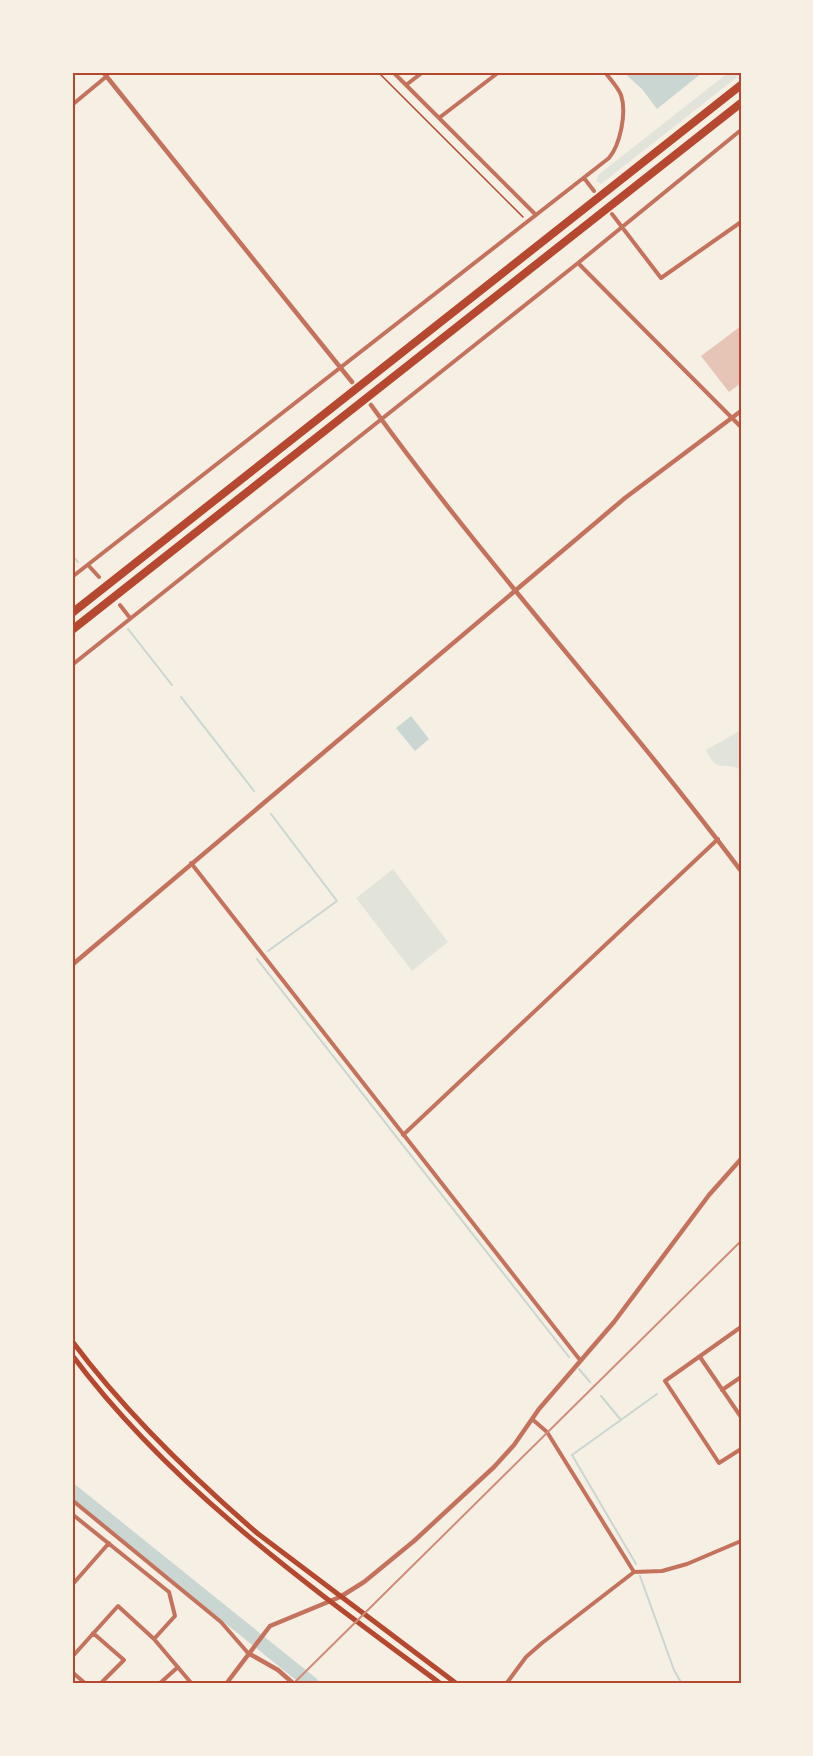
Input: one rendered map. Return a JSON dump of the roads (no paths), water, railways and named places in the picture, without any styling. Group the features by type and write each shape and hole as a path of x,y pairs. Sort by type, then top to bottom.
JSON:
{"highway":[{"path":"72,613 741,85"},
{"path":"72,630 741,103"}],"main road":[{"path":"72,1341 91,1366 164,1447 218,1499 257,1533 457,1684"},
{"path":"72,1355 159,1455 249,1538 441,1684"}],"street":[{"path":"393,72 536,214"},
{"path":"406,85 423,72"},
{"path":"439,118 499,72"},
{"path":"72,577 342,369 609,158 618,143 622,97 605,72"},
{"path":"72,105 105,74 352,382"},
{"path":"72,665 380,418 578,263 741,130"},
{"path":"584,178 594,190"},
{"path":"612,214 661,278 741,222"},
{"path":"578,263 741,427"},
{"path":"371,405 514,591 718,839 741,871"},
{"path":"72,965 640,486 741,411"},
{"path":"88,565 99,577"},
{"path":"120,605 130,618"},
{"path":"403,1135 718,839"},
{"path":"191,863 580,1360"},
{"path":"226,1684 266,1631 284,1619 340,1597 383,1568 494,1467 580,1360 614,1322 709,1195 741,1159"},
{"path":"741,1327 665,1381 719,1463 741,1449"},
{"path":"699,1357 741,1417"},
{"path":"722,1390 741,1377"},
{"path":"532,1419 547,1432 634,1572"},
{"path":"72,1500 221,1622 248,1653 278,1670 294,1684"},
{"path":"72,1514 169,1592 175,1616 154,1640"},
{"path":"506,1684 526,1657 542,1643 634,1572 662,1571 687,1564 741,1541"},
{"path":"72,1585 109,1543"},
{"path":"73,1655 118,1606 154,1640 192,1684"},
{"path":"93,1633 124,1660 100,1684"},
{"path":"159,1684 178,1667"},
{"path":"72,1672 86,1684"}],"waterway":[{"path":"72,555 78,562"},
{"path":"128,629 172,685"},
{"path":"181,697 254,791"},
{"path":"268,951 337,901 271,814"},
{"path":"257,959 569,1357"},
{"path":"579,1369 590,1382"},
{"path":"636,1564 572,1455 657,1394"},
{"path":"601,1396 621,1420"},
{"path":"72,1491 312,1684"},
{"path":"640,1576 674,1670 682,1684"}],"railway":[{"path":"293,1684 741,1241"}]}
